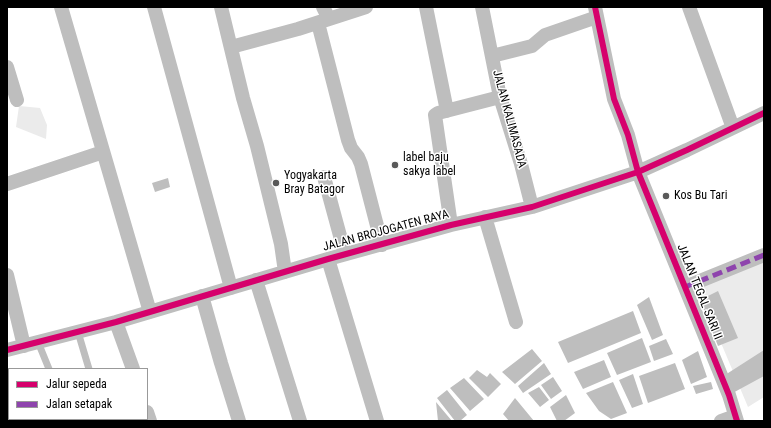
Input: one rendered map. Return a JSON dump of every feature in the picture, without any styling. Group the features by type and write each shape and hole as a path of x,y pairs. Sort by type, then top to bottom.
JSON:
{"street":[{"path":"61,7 150,312"},
{"path":"154,7 231,288"},
{"path":"221,7 281,244 285,272"},
{"path":"231,47 323,16 366,7"},
{"path":"426,7 447,111"},
{"name":"JALAN KALIMASADA","path":"482,7 500,97 521,164 532,207"},
{"path":"689,7 734,128"},
{"path":"492,56 532,46 546,35 596,12"},
{"name":"JALAN TEGAL SARI II","path":"596,12 614,99 628,135 638,172 729,395 736,418"},
{"path":"323,16 348,140 361,164 382,245"},
{"path":"7,67 17,100"},
{"path":"451,224 435,115 500,97"},
{"name":"JALAN BROJOGATEN RAYA","path":"7,350 116,322 451,224 532,207 638,172 764,113"},
{"path":"7,184 103,152"},
{"path":"324,177 346,254"},
{"path":"484,217 516,322"},
{"path":"685,287 764,255"},
{"path":"328,259 377,421"},
{"path":"7,275 24,346"},
{"path":"256,280 300,421"},
{"path":"202,296 239,421"},
{"path":"116,322 133,368"},
{"path":"721,421 736,418"}],"lane":[{"path":"78,332 89,368"},
{"path":"38,342 49,368"}],"shaded area":[{"path":"19,106 40,108 47,125 46,139 16,127"},
{"path":"168,178 170,187 155,192 152,183"},
{"path":"764,255 764,397 748,407 697,286"},
{"path":"718,291 738,338 718,346 700,300"},
{"path":"649,297 663,335 652,340 637,305"},
{"path":"633,311 641,333 568,363 558,342"},
{"path":"642,338 651,362 617,375 607,353"},
{"path":"666,339 673,354 654,361 649,346"},
{"path":"532,349 542,361 515,384 502,372"},
{"path":"764,350 764,376 729,395 725,375"},
{"path":"698,351 707,377 691,384 682,360"},
{"path":"604,360 611,377 583,389 574,372"},
{"path":"544,363 551,374 523,393 518,386"},
{"path":"675,363 685,389 648,403 639,376"},
{"path":"477,370 487,377 490,373 501,384 488,397 469,378"},
{"path":"633,374 643,404 632,408 619,380"},
{"path":"553,377 562,391 551,399 541,385"},
{"path":"464,378 484,399 470,411 450,388"},
{"path":"613,382 627,413 611,419 599,411 586,393"},
{"path":"711,382 713,389 696,394 693,386"},
{"path":"539,387 549,400 540,407 528,393"},
{"path":"447,390 467,415 460,421 455,421 437,398"},
{"path":"566,395 575,413 564,421 557,421 550,407"},
{"path":"515,398 534,421 509,421 503,414"},
{"path":"436,402 452,421 438,421"}],"marked path":[{"path":"685,287 764,255"}],"cycle path":[{"path":"595,7 614,99 628,135 638,172 729,395 737,421"},
{"path":"7,350 116,322 328,259 451,225 532,207 638,172 764,113"}],"place":[{"name":"label baju sakya label","path":"395,165"},
{"name":"Yogyakarta Bray Batagor","path":"276,183"},
{"name":"Kos Bu Tari","path":"666,196"}]}
